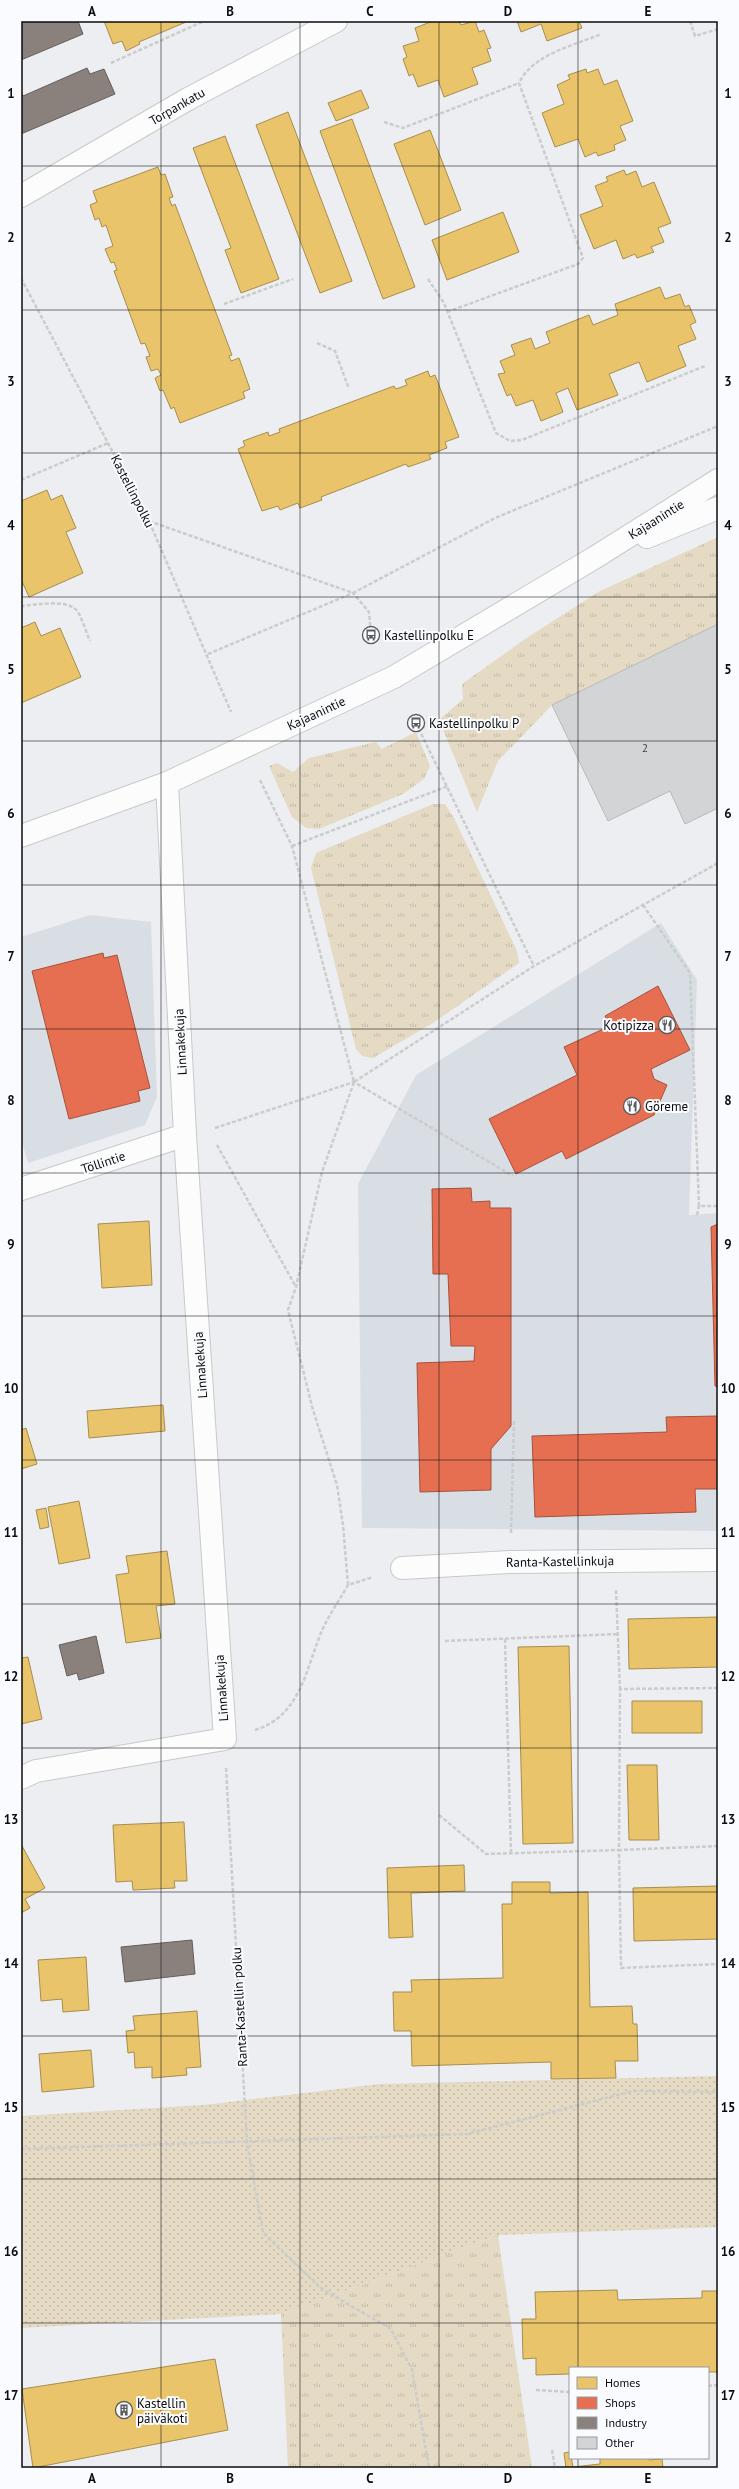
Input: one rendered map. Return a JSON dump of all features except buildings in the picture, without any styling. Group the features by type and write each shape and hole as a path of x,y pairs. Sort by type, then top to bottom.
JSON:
{"street":[{"name":"Torpankatu","path":"21,196 188,99 336,21"},
{"name":"Kajaanintie","path":"21,836 167,783 394,677 594,558 718,480"},
{"name":"Kajaanintie","path":"594,558 718,508"},
{"name":"Linnakekuja","path":"21,1778 36,1770 225,1739 185,1135 167,783"},
{"name":"Töllintie","path":"21,1189 185,1135"},
{"name":"Ranta-Kastellinkuja","path":"402,1568 510,1562 718,1560"}],"path":[{"path":"111,63 204,21"},
{"path":"690,21 695,36 718,29"},
{"path":"384,122 403,128 519,83 525,71 542,58 601,34"},
{"path":"447,312 578,264 583,258 519,83"},
{"name":"Kastellinpolku","path":"21,278 149,521 208,654 231,712"},
{"path":"224,304 292,279"},
{"path":"428,279 447,312 496,433 510,441 522,440 705,366"},
{"path":"317,343 335,351 349,389"},
{"path":"208,654 353,593 495,518 718,426"},
{"path":"21,480 108,443"},
{"path":"149,521 353,593 369,612 371,634"},
{"path":"21,606 64,604 73,607 77,612 90,641"},
{"path":"416,722 534,966"},
{"path":"225,1739 269,1725 295,1701 322,1631 348,1585 343,1525 337,1485 313,1410 288,1310 296,1288 322,1172 354,1082 292,846 260,780"},
{"path":"292,846 448,786"},
{"path":"185,1135 208,1130 354,1082 534,966 718,863"},
{"path":"643,905 690,972 699,1206 697,1214"},
{"path":"354,1082 513,1176"},
{"path":"208,1130 296,1288"},
{"path":"699,1206 718,1206"},
{"path":"510,1562 514,1421"},
{"path":"615,1561 620,1689 619,1850 621,1968 718,1964"},
{"path":"348,1585 402,1568"},
{"path":"444,1641 618,1634"},
{"path":"505,1639 511,1853"},
{"path":"620,1689 718,1688"},
{"name":"Ranta-Kastellin polku","path":"225,1739 247,2143 263,2233 322,2289 391,2329 412,2370 430,2468"},
{"path":"439,1815 486,1854 718,1846"},
{"path":"21,2149 247,2143 467,2134 632,2091 718,2092"},
{"path":"536,2390 569,2392"},
{"path":"552,2450 554,2468"}],"shaded area":[{"path":"90,915 151,922 157,1097 145,1125 28,1163 21,1138 21,937"},
{"path":"661,923 697,980 689,1215 718,1213 718,1531 362,1528 358,1184 416,1075"}],"green space":[{"path":"718,537 718,624 552,705 498,761 477,812 439,720 463,699 462,684 525,639 600,591"},
{"path":"416,732 430,766 424,779 403,794 319,829 306,828 292,817 269,766 277,763 293,772 309,758 376,742 382,749"},
{"path":"433,804 445,804 454,818 517,951 519,963 433,1023 373,1058 362,1056 356,1049 311,868 316,853"},
{"path":"718,2076 718,2227 498,2235 281,2314 21,2328 21,2116 204,2105 380,2084"},
{"path":"498,2235 532,2468 288,2468 281,2314"}],"place":[{"name":"Kastellinpolku E","path":"371,635"},
{"name":"Kastellinpolku P","path":"416,723"},
{"name":"Kotipizza","path":"667,1025"},
{"name":"Göreme","path":"632,1106"},
{"name":"Kastellin päiväkoti","path":"124,2410"}]}
